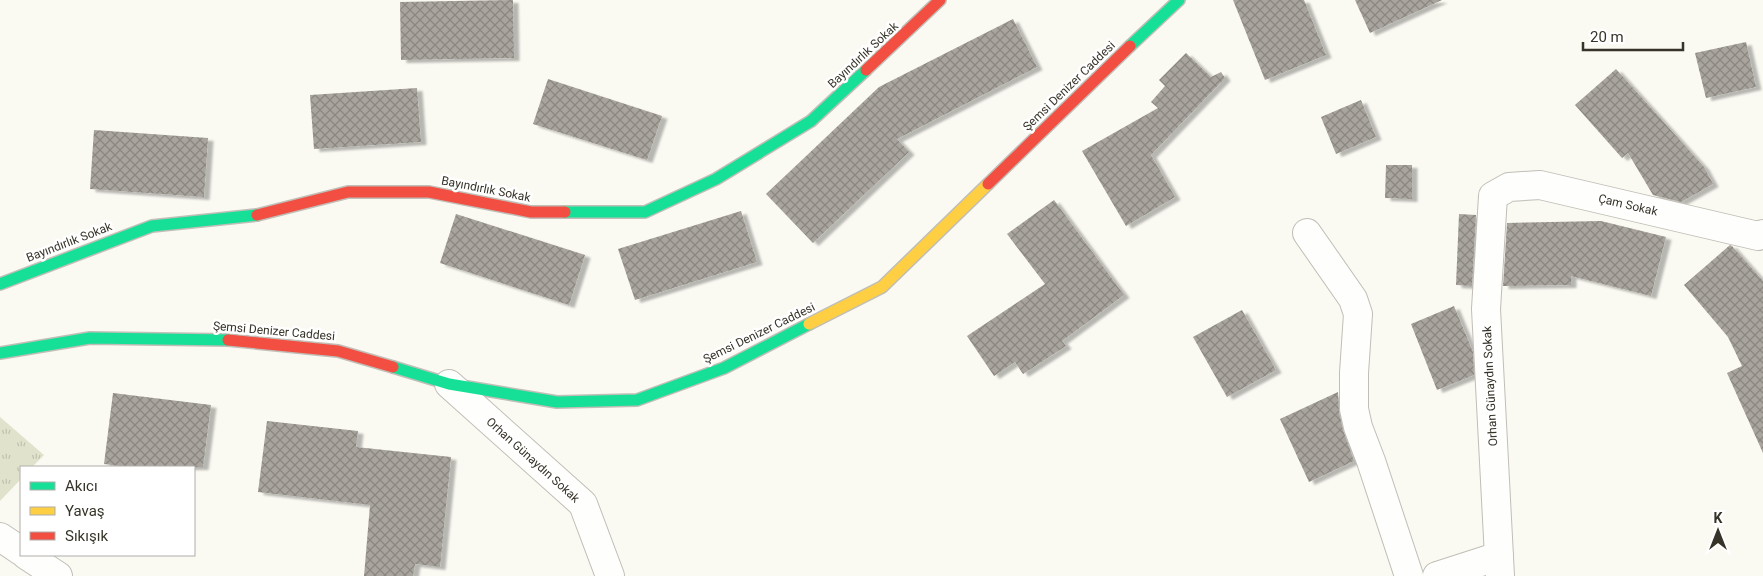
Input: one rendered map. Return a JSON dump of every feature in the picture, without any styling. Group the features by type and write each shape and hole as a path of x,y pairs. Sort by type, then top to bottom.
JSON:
{"main road":[{"name":"Bayındırlık Sokak","path":"0,284 152,226 253,216 348,192 429,192 531,212 645,212 716,179 811,121 940,0"},
{"name":"Şemsi Denizer Caddesi","path":"0,353 90,338 221,339 338,351 449,384 557,402 637,400 724,368 882,287 1179,0"}],"street":[{"name":"Çam Sokak","path":"1493,196 1509,187 1540,185 1758,236 1763,234"},
{"name":"Orhan Günaydın Sokak","path":"1493,196 1486,309 1499,566"},
{"path":"1307,233 1353,298 1358,314 1353,382 1354,409 1358,427 1409,576"},
{"name":"Orhan Günaydın Sokak","path":"449,384 583,504 610,576"},
{"path":"0,537 20,550"},
{"path":"28,556 58,576"},
{"path":"1437,576 1499,566"}],"green space":[{"path":"0,417 44,455 33,466 20,466 20,480 0,501"}],"building":[{"path":"513,0 514,58 401,60 400,2"},
{"path":"1233,0 1304,0 1326,55 1265,80"},
{"path":"1355,0 1442,0 1370,33"},
{"path":"1013,19 1037,67 897,139 909,152 813,243 766,194 879,87"},
{"path":"1746,42 1756,87 1706,98 1695,53"},
{"path":"1186,53 1211,77 1221,72 1225,78 1151,155 1175,197 1126,226 1082,151 1158,108 1151,102 1165,86 1159,80"},
{"path":"1616,69 1704,167 1713,184 1681,202 1653,195 1628,153 1622,158 1575,105"},
{"path":"548,79 662,116 647,160 533,124"},
{"path":"417,88 421,142 314,149 310,95"},
{"path":"1361,100 1376,137 1336,154 1321,117"},
{"path":"94,130 208,138 204,197 90,189"},
{"path":"1386,165 1412,165 1412,199 1385,198"},
{"path":"1054,200 1124,295 1062,341 1066,346 1023,374 1015,362 994,376 967,336 1045,284 1007,234"},
{"path":"741,211 757,262 635,300 618,249"},
{"path":"456,214 585,255 569,305 440,263"},
{"path":"1459,214 1476,215 1472,286 1456,285"},
{"path":"1601,221 1666,237 1651,296 1571,276 1571,285 1503,286 1507,223"},
{"path":"1730,245 1763,281 1763,453 1727,373 1742,366 1728,337 1684,285"},
{"path":"1454,306 1473,352 1474,375 1437,390 1411,324"},
{"path":"1242,310 1276,370 1227,397 1193,337"},
{"path":"1338,392 1339,412 1343,430 1354,461 1309,482 1280,419"},
{"path":"113,393 211,405 203,467 119,466 104,464"},
{"path":"267,421 358,431 356,447 451,457 440,567 415,564 413,576 364,576 370,505 258,492"}],"traffic: fast":[{"path":"1130,46 1179,0"},
{"path":"565,212 645,212 716,179 811,121 866,70"},
{"path":"0,284 152,226 257,215"},
{"path":"393,367 449,384 557,402 637,400 724,368 809,324"},
{"path":"0,353 90,338 228,340"}],"traffic: slow":[{"path":"809,324 882,287 988,184"}],"traffic: jam":[{"path":"866,70 940,0"},
{"path":"988,184 1130,46"},
{"path":"257,215 348,192 429,192 531,212 565,212"},
{"path":"228,340 338,351 393,367"}]}
